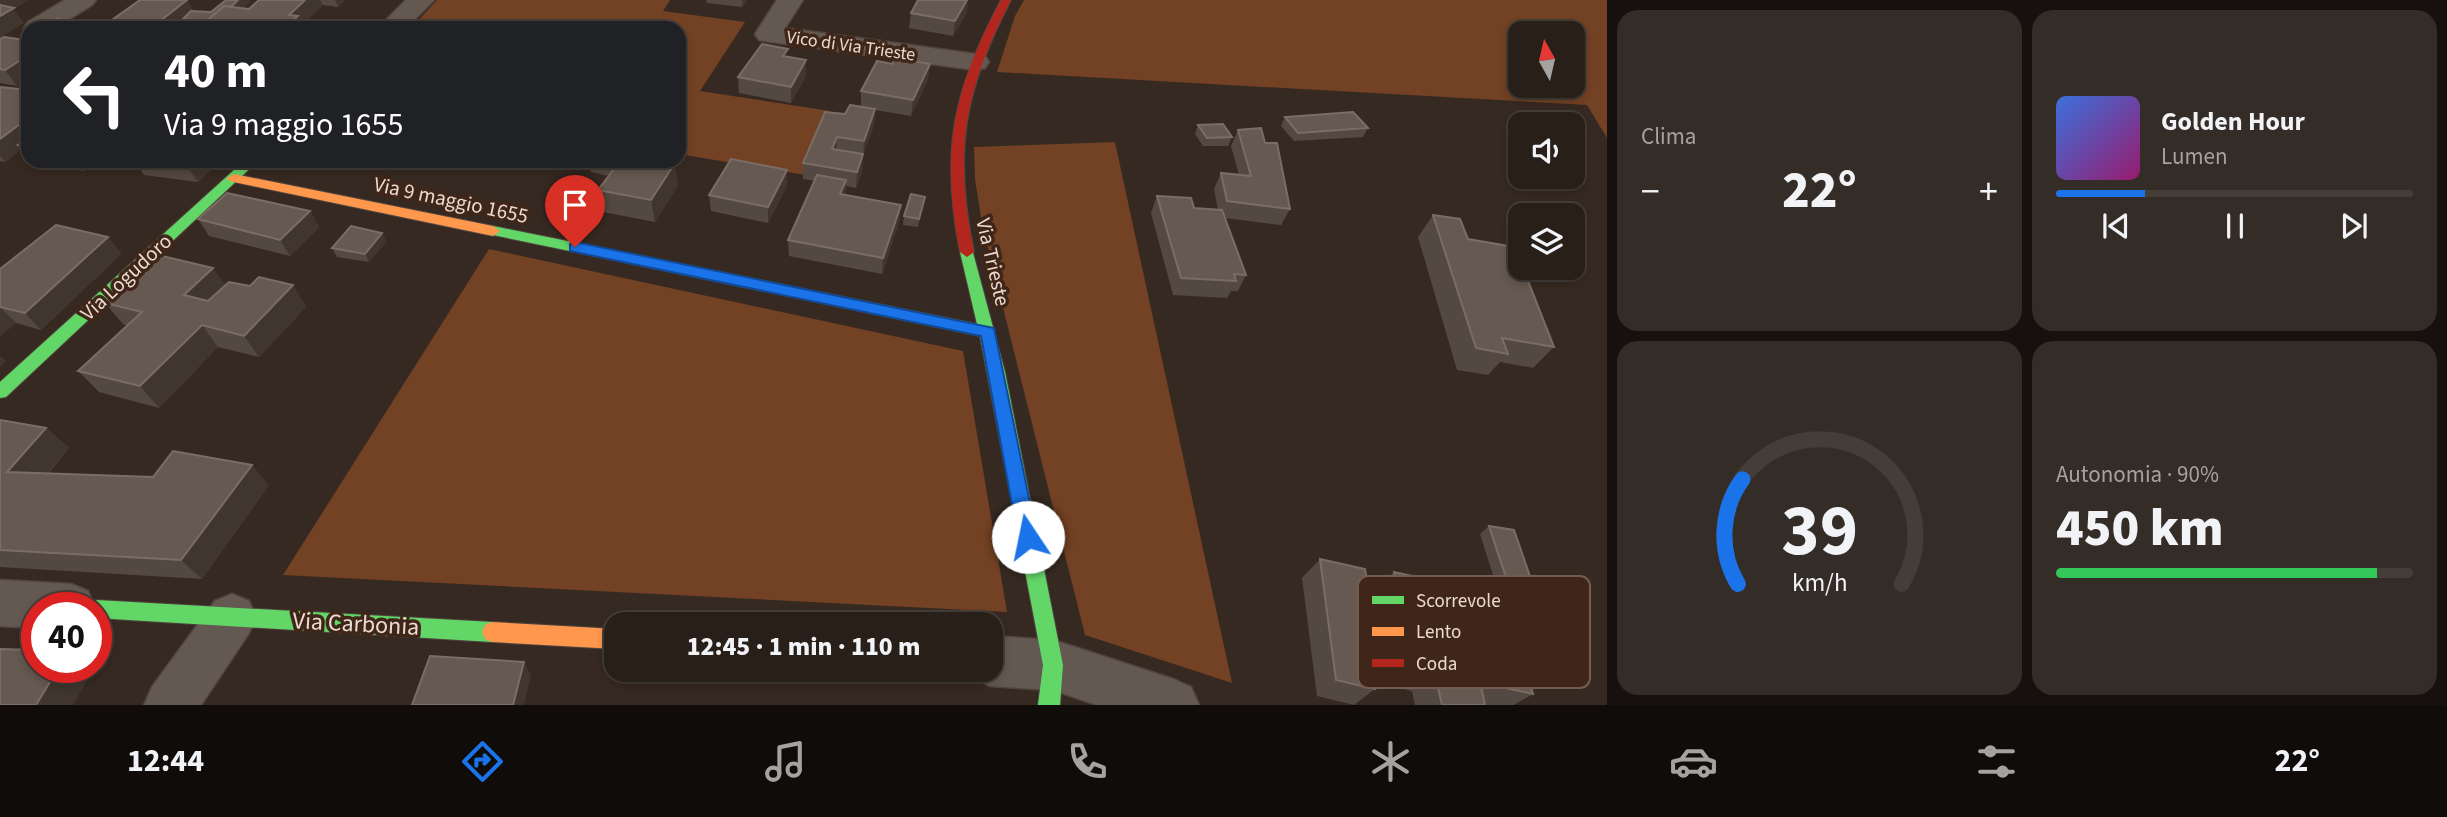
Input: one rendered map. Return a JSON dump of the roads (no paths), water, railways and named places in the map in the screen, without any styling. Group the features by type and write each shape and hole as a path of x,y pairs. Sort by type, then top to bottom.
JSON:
{"street":[{"path":"49,21 83,0"},
{"path":"398,21 421,0"},
{"name":"Vico di Via Trieste","path":"790,0 768,34 975,62"},
{"name":"Via Trieste","path":"1006,0 990,27 975,62 956,134 954,172 961,225 988,332 1051,685"},
{"name":"Via Logudoro","path":"0,392 244,168"},
{"name":"Via 9 maggio 1655","path":"234,178 988,332"},
{"path":"0,603 21,604"},
{"name":"Via Carbonia","path":"112,610 604,638"},
{"path":"170,705 232,617"},
{"path":"1003,666 1051,685 1172,705"}]}
